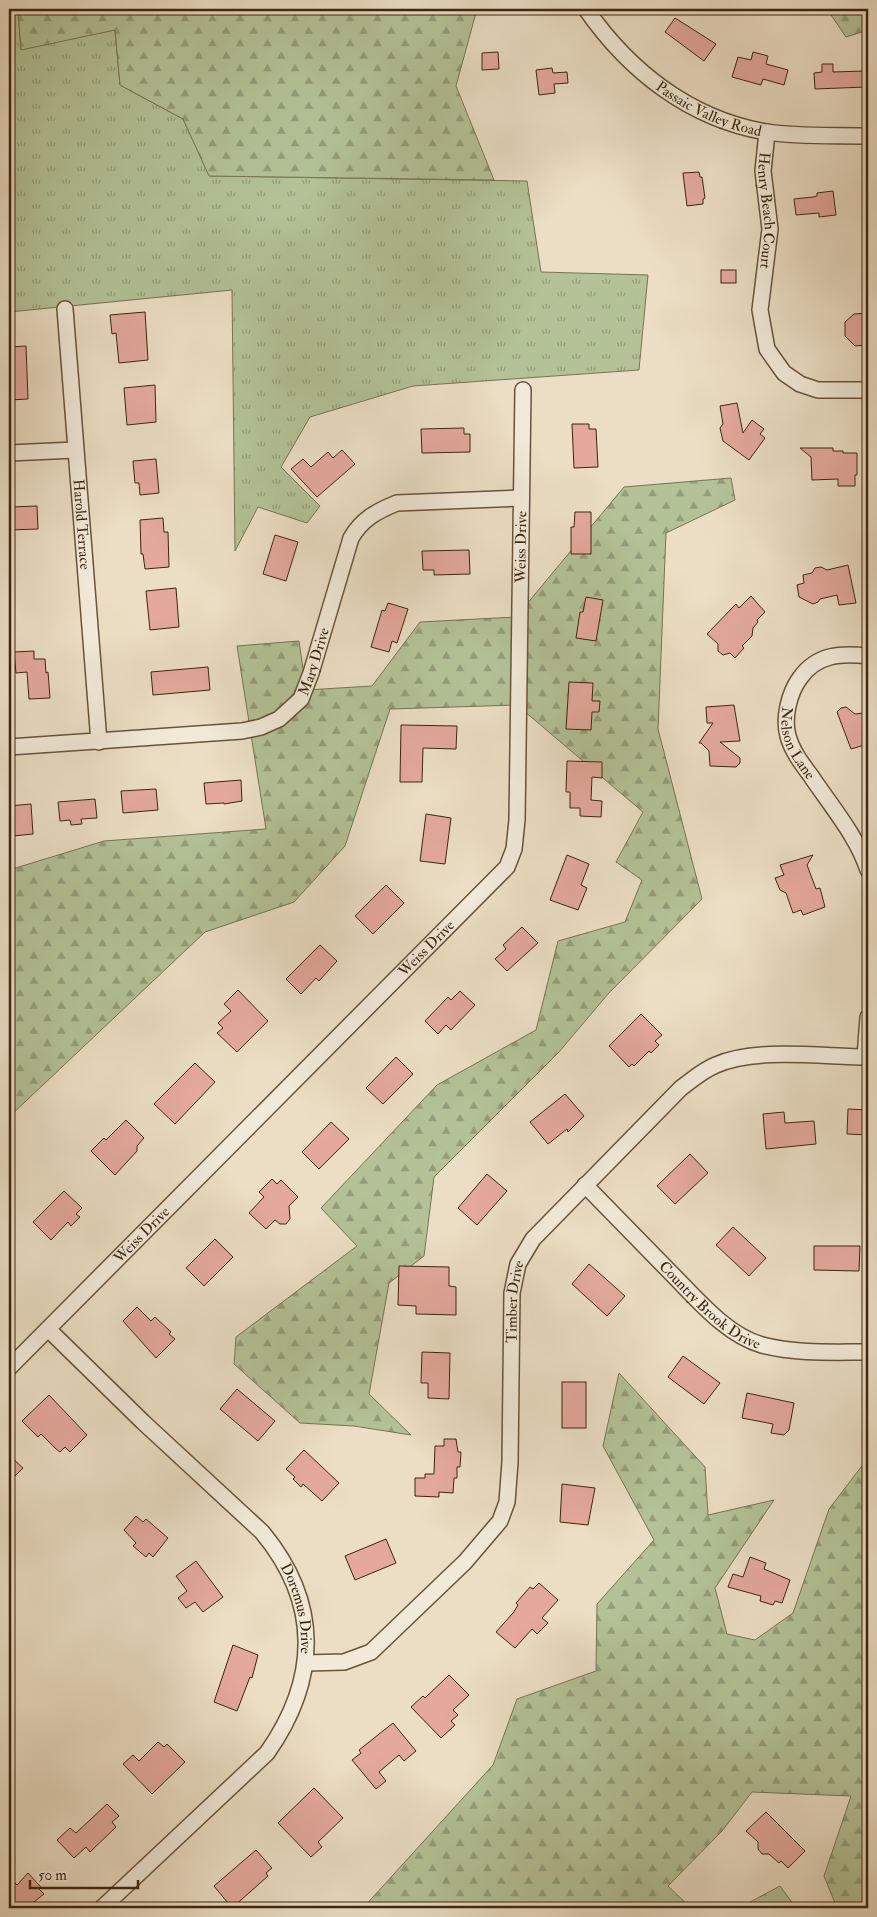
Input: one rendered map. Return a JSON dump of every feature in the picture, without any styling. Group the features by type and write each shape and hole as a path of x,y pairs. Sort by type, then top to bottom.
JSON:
{"street":[{"name":"Passaic Valley Road","path":"586,9 616,47 659,87 710,116 738,126 767,132 868,136"},
{"name":"Henry Beach Court","path":"767,132 763,172 770,229 760,310 767,348 784,373 800,384 828,391 868,390"},
{"name":"Harold Terrace","path":"65,308 99,742"},
{"name":"Weiss Drive","path":"9,1368 507,867 514,849 517,820 523,390"},
{"path":"9,453 75,450"},
{"name":"Mary Drive","path":"9,747 242,732 262,727 279,719 301,699 311,673 351,538 363,522 378,510 396,503 521,498"},
{"name":"Nelson Lane","path":"868,656 828,656 811,665 793,688 788,707 786,727 796,755 855,840 868,870"},
{"path":"866,1057 868,1017"},
{"name":"Timber Drive","path":"306,1664 344,1662 371,1652 465,1562 500,1521 507,1502 510,1462 510,1312 515,1274 533,1239 681,1088 716,1064 735,1058 754,1056 866,1057"},
{"name":"Country Brook Drive","path":"585,1184 685,1286 727,1326 743,1337 761,1344 790,1350 868,1352"},
{"name":"Doremus Drive","path":"48,1329 143,1422 262,1532 278,1551 292,1578 301,1603 307,1644 306,1664 302,1683 288,1719 267,1753 102,1908"}],"green space":[{"path":"9,9 18,9 21,49 115,30 120,85 183,119 210,176 527,181 541,272 648,275 639,370 413,386 310,417 281,467 320,506 307,523 258,507 235,551 232,290 9,312"},
{"path":"18,9 477,9 456,86 494,180 209,176 183,119 120,85 115,30 21,50"},
{"path":"827,9 868,9 868,30 846,37"},
{"path":"731,478 735,500 666,533 658,729 702,899 608,994 559,1052 434,1177 424,1256 389,1283 369,1394 411,1435 354,1426 300,1423 234,1364 236,1337 357,1246 321,1208 437,1085 536,1030 558,941 625,922 642,880 616,862 643,812 517,705 390,709 345,846 294,902 205,932 9,1117 9,870 104,841 266,829 237,646 299,641 306,690 372,686 420,622 516,617 624,487"},
{"path":"619,1373 705,1467 708,1515 774,1500 715,1588 727,1634 755,1640 793,1613 829,1509 868,1458 868,1908 837,1908 824,1876 851,1796 752,1792 722,1831 668,1886 691,1908 363,1908 493,1765 517,1699 596,1671 597,1604 654,1540 603,1446"},
{"path":"780,1886 796,1908 739,1908"}],"building":[{"path":"675,18 716,44 704,61 665,32"},
{"path":"498,52 499,69 482,70 482,53"},
{"path":"753,52 768,56 766,64 788,70 784,85 763,79 761,85 732,77 738,57 751,60"},
{"path":"822,64 833,64 833,72 865,71 866,87 815,89 814,73 822,72"},
{"path":"552,68 553,73 567,72 568,83 554,84 555,93 539,95 536,70"},
{"path":"699,172 700,177 702,177 705,198 703,199 703,204 687,206 683,173"},
{"path":"833,191 836,215 819,217 819,213 796,215 794,199 813,197 817,196 817,193"},
{"path":"721,270 736,270 736,283 721,283"},
{"path":"145,312 148,360 119,363 116,333 112,334 110,315"},
{"path":"868,313 868,345 855,346 845,336 845,322 854,314"},
{"path":"26,346 28,399 9,400 9,347"},
{"path":"155,385 156,422 127,425 124,388"},
{"path":"737,403 743,433 752,420 764,429 760,434 765,438 749,460 723,441 720,428 723,424 720,406"},
{"path":"572,424 589,424 589,429 596,429 598,467 574,468"},
{"path":"464,428 464,434 470,434 470,452 422,453 421,429"},
{"path":"800,448 833,448 833,451 857,453 855,486 838,486 838,479 812,480 811,457"},
{"path":"342,450 355,464 317,497 291,469 303,459 311,467 328,452 333,458"},
{"path":"156,459 159,493 140,495 139,483 135,483 133,461"},
{"path":"37,506 38,529 9,530 9,507"},
{"path":"575,512 591,512 591,554 571,554 571,527 574,527"},
{"path":"163,518 164,532 168,532 169,567 145,569 143,554 141,554 140,520"},
{"path":"275,535 298,542 286,581 263,574"},
{"path":"469,550 470,574 434,575 434,570 423,570 422,551"},
{"path":"848,565 856,603 839,605 837,595 820,599 813,604 799,597 797,585 804,583 803,575 812,573 815,568 821,567 827,570"},
{"path":"176,588 179,627 150,630 146,591"},
{"path":"751,596 765,612 757,620 758,622 753,628 752,636 742,646 744,648 735,658 730,653 723,655 718,651 718,644 707,634 736,604 739,608"},
{"path":"586,597 603,600 596,641 576,638 580,612 583,612"},
{"path":"388,603 408,609 397,643 392,641 389,652 371,647 382,610 385,611"},
{"path":"34,651 34,659 45,659 50,698 29,699 27,672 16,673 14,652"},
{"path":"208,667 210,690 153,695 151,672"},
{"path":"569,682 593,683 592,701 600,701 599,712 592,712 591,730 566,729"},
{"path":"734,705 740,741 720,742 740,758 740,763 736,767 710,766 709,751 699,743 713,723 707,723 706,707"},
{"path":"846,707 855,714 863,713 868,717 868,744 851,749 837,712 841,708"},
{"path":"401,725 457,726 456,749 423,748 422,782 400,782"},
{"path":"567,761 602,762 602,778 592,777 591,800 602,801 601,817 580,816 580,808 570,808 570,792 566,792"},
{"path":"241,780 242,801 206,804 204,783"},
{"path":"156,789 158,810 123,813 121,791"},
{"path":"95,799 97,818 81,819 82,824 71,825 70,820 60,821 58,802"},
{"path":"31,804 33,834 13,836 12,826 9,826 9,806"},
{"path":"426,814 451,818 445,864 420,861"},
{"path":"567,855 589,864 581,885 587,888 578,910 550,900"},
{"path":"813,855 807,865 816,889 820,888 825,907 803,915 801,910 793,913 786,893 780,890 775,878 784,875 780,865"},
{"path":"386,885 404,903 373,934 355,916"},
{"path":"522,927 538,943 507,971 495,959 506,949 503,945"},
{"path":"320,945 337,961 319,981 316,978 301,994 286,979"},
{"path":"238,990 268,1021 237,1052 217,1033 223,1028 218,1023 231,1011 224,1004"},
{"path":"460,991 475,1005 451,1030 446,1025 438,1034 425,1021 448,997 451,1000"},
{"path":"641,1014 662,1035 655,1041 659,1045 651,1053 649,1051 634,1066 632,1064 629,1067 609,1046"},
{"path":"396,1057 413,1074 383,1104 366,1088"},
{"path":"195,1063 215,1082 175,1124 154,1104"},
{"path":"565,1094 584,1116 568,1132 567,1129 548,1144 530,1122"},
{"path":"848,1109 868,1110 868,1135 847,1134"},
{"path":"784,1112 785,1123 814,1121 816,1144 766,1149 763,1114"},
{"path":"126,1120 144,1138 137,1146 137,1151 115,1175 91,1151 104,1138 106,1140"},
{"path":"331,1122 349,1139 319,1169 302,1152"},
{"path":"690,1154 708,1173 675,1204 657,1186"},
{"path":"487,1174 507,1191 477,1225 458,1208"},
{"path":"272,1179 277,1184 281,1180 298,1197 289,1206 290,1219 286,1224 280,1224 275,1220 266,1229 249,1213 264,1197 259,1192"},
{"path":"64,1191 82,1208 76,1214 80,1217 71,1226 68,1222 51,1240 33,1222"},
{"path":"733,1227 766,1258 749,1276 716,1245"},
{"path":"215,1239 233,1257 204,1286 186,1268"},
{"path":"814,1246 860,1246 859,1271 814,1270"},
{"path":"589,1264 625,1296 607,1316 572,1284"},
{"path":"399,1266 449,1267 449,1286 456,1287 456,1315 416,1314 416,1306 398,1305"},
{"path":"137,1307 151,1321 155,1317 171,1332 169,1334 175,1339 156,1358 123,1321"},
{"path":"422,1352 450,1353 449,1399 428,1398 428,1383 421,1383"},
{"path":"683,1356 720,1383 704,1404 668,1377"},
{"path":"562,1382 586,1382 586,1428 562,1428"},
{"path":"237,1389 275,1421 258,1441 220,1409"},
{"path":"747,1393 794,1403 789,1430 784,1435 771,1433 773,1424 742,1418"},
{"path":"49,1395 87,1435 70,1452 65,1447 60,1452 41,1434 38,1437 22,1421"},
{"path":"444,1439 456,1439 458,1452 461,1452 460,1467 457,1467 457,1478 454,1478 453,1493 439,1492 439,1497 415,1496 415,1478 425,1478 425,1474 434,1474 435,1446 444,1446"},
{"path":"304,1450 339,1483 322,1501 303,1484 301,1487 293,1479 295,1477 286,1469"},
{"path":"9,1455 23,1468 9,1482"},
{"path":"562,1484 595,1488 588,1525 560,1522"},
{"path":"136,1516 143,1522 146,1519 168,1538 153,1557 149,1553 146,1557 133,1546 136,1543 124,1530"},
{"path":"386,1539 396,1563 355,1580 345,1556"},
{"path":"750,1557 766,1563 764,1569 790,1580 782,1603 775,1601 773,1605 760,1601 761,1596 728,1587 733,1574 743,1577"},
{"path":"196,1561 223,1597 203,1612 195,1602 186,1608 178,1598 187,1591 176,1576"},
{"path":"539,1583 558,1600 542,1618 548,1623 537,1634 532,1629 515,1648 496,1632 513,1613 518,1605 516,1603 530,1587 533,1589"},
{"path":"233,1645 258,1655 252,1678 250,1677 237,1711 214,1702"},
{"path":"449,1675 469,1695 453,1710 458,1715 451,1721 455,1725 441,1738 411,1707 423,1696 425,1698"},
{"path":"393,1723 416,1751 404,1761 399,1755 379,1772 386,1781 376,1789 352,1760 361,1753 359,1750"},
{"path":"158,1742 164,1747 167,1744 185,1762 152,1794 123,1764 133,1755 139,1761"},
{"path":"314,1788 343,1818 318,1842 322,1847 311,1857 278,1823"},
{"path":"107,1804 119,1816 112,1822 116,1827 90,1852 86,1847 74,1858 57,1840 70,1828 76,1833"},
{"path":"766,1812 805,1851 788,1868 769,1854 762,1854 758,1849 758,1842 746,1831"},
{"path":"256,1850 272,1868 266,1873 268,1876 232,1908 214,1886"},
{"path":"28,1873 41,1887 39,1889 44,1894 26,1908 9,1908 9,1888 14,1882 17,1885"}]}
